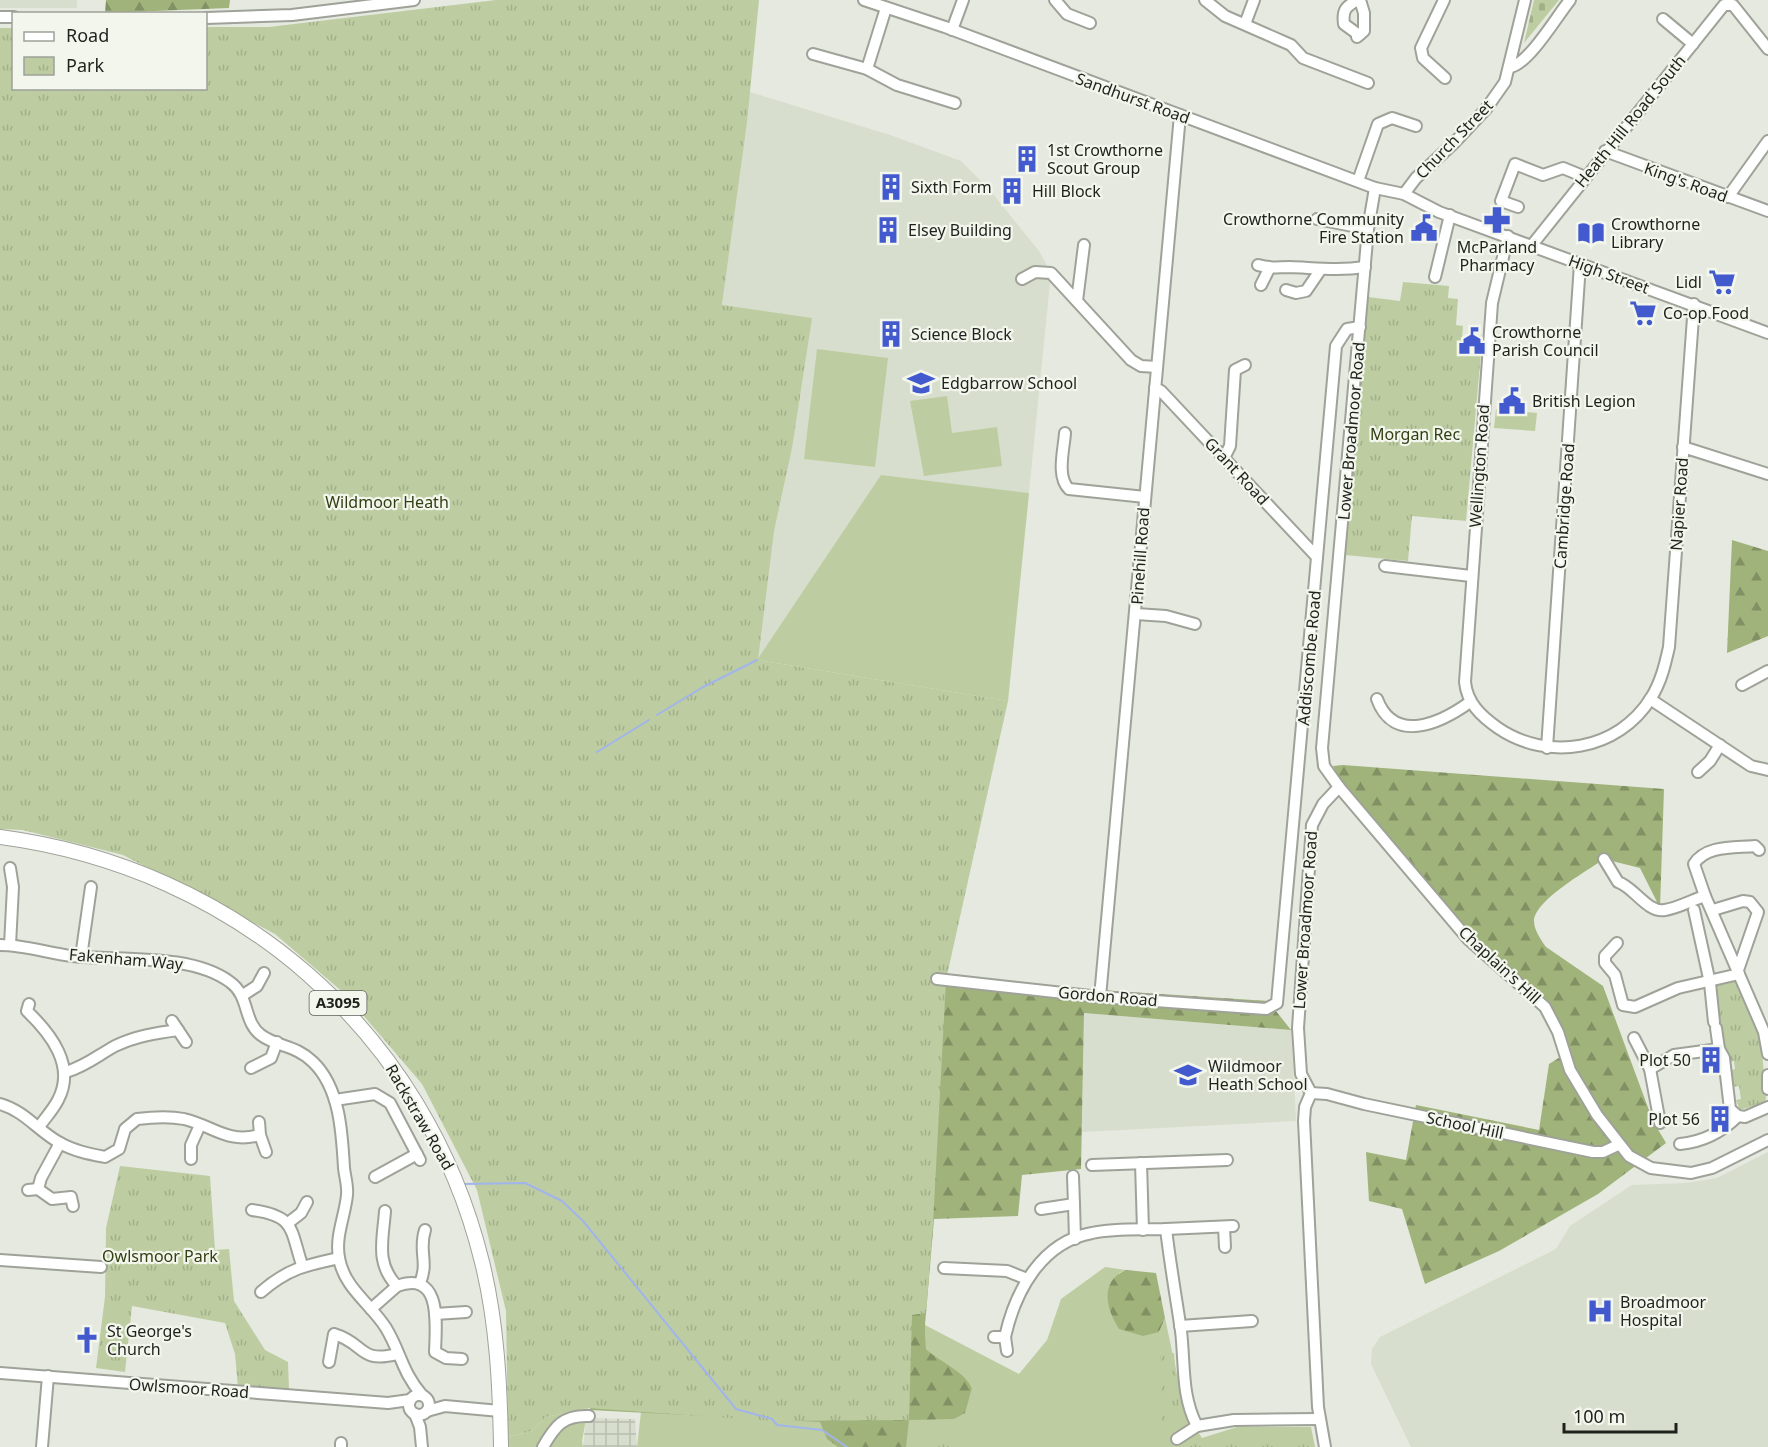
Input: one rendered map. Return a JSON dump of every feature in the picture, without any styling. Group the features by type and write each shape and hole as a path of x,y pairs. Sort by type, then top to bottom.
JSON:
{"main road":[{"name":"Rackstraw Road","path":"0,837 96,856 146,873 195,896 280,951 323,988 361,1027 386,1058 415,1101 460,1190 478,1245 489,1293 501,1447"}],"street":[{"path":"207,18 292,15 414,0"},
{"name":"Sandhurst Road","path":"864,0 952,30 1375,188 1404,194"},
{"path":"952,30 963,0"},
{"path":"1055,0 1066,14 1090,23"},
{"path":"1205,0 1225,16 1291,45 1303,58 1368,83"},
{"path":"1245,24 1254,0"},
{"path":"1359,0 1364,13 1363,34 1350,31 1344,24 1342,13 1347,6 1359,0"},
{"path":"1444,0 1421,48 1423,58 1445,78"},
{"path":"1511,67 1526,0"},
{"name":"Church Street","path":"1404,194 1416,178 1488,107 1506,82 1511,67 1518,65 1529,53 1570,0"},
{"name":"Heath Hill Road South","path":"1532,245 1724,5 1733,5 1768,49"},
{"path":"867,69 886,8"},
{"path":"1663,19 1693,44"},
{"path":"813,54 867,69 897,85 955,103"},
{"name":"Pinehill Road","path":"1100,997 1180,116"},
{"path":"1358,181 1373,121 1392,118 1416,126"},
{"path":"1728,197 1768,141"},
{"name":"King's Road","path":"1605,151 1768,211"},
{"path":"1518,207 1500,201 1515,164 1543,176 1563,168 1585,177"},
{"name":"Lower Broadmoor Road","path":"1311,1093 1301,1074 1298,1028 1312,821 1323,804 1339,787 1324,766 1322,748 1368,229 1375,188"},
{"name":"High Street","path":"1404,194 1415,202 1768,333"},
{"path":"1435,277 1450,215"},
{"path":"1317,219 1368,229"},
{"name":"Wellington Road","path":"1468,699 1466,651 1492,303 1508,236"},
{"path":"1077,301 1084,245"},
{"name":"Cambridge Road","path":"1547,748 1580,264"},
{"path":"1258,265 1269,269 1342,271 1365,267"},
{"path":"1261,285 1269,269"},
{"path":"1286,290 1296,293 1306,291 1321,269"},
{"path":"1022,279 1035,272 1051,273 1131,360 1141,366 1157,367"},
{"name":"Napier Road","path":"1468,699 1490,723 1510,736 1547,748 1573,748 1590,744 1636,717 1650,699 1662,676 1669,646 1694,304"},
{"name":"Addiscombe Road","path":"1277,1003 1336,346 1347,329 1360,327"},
{"path":"1224,458 1230,446 1235,370 1245,365"},
{"name":"Grant Road","path":"1155,388 1161,391 1317,557"},
{"path":"1065,433 1062,477 1069,489 1145,497"},
{"path":"1683,447 1768,474"},
{"path":"1385,566 1472,576"},
{"path":"1136,614 1166,616 1195,624"},
{"path":"1742,685 1768,671"},
{"path":"1377,699 1383,714 1395,725 1417,725 1450,716 1468,699"},
{"path":"1650,699 1751,766 1768,770"},
{"path":"1698,772 1720,745"},
{"name":"Chaplain's Hill","path":"1339,787 1468,939 1545,1007 1558,1032 1570,1070 1618,1145 1629,1156 1651,1168 1691,1173 1712,1168 1768,1140"},
{"path":"1759,850 1755,846 1707,851 1699,856 1694,864 1695,872 1764,1032 1768,1054"},
{"path":"1604,859 1618,882 1626,885 1655,909 1665,910 1705,896"},
{"path":"5,945 13,908 10,868"},
{"path":"81,957 91,887"},
{"path":"1713,910 1743,901 1750,902 1758,912 1738,972"},
{"path":"1694,910 1710,983 1719,1049 1724,1058 1730,1109 1738,1116 1745,1117 1768,1107"},
{"path":"1617,943 1605,956 1605,963 1615,975 1623,1005 1635,1007 1678,988 1710,983 1738,972"},
{"name":"Fakenham Way","path":"5,945 81,957 196,965 214,972 233,984 243,995"},
{"path":"264,973 257,986 243,995 250,1023 262,1036 294,1047 314,1062 327,1080 335,1100 345,1150 347,1195 340,1221 339,1258 351,1287 394,1342 410,1381 429,1405 420,1413"},
{"name":"Gordon Road","path":"938,979 1100,997 1266,1009 1277,1003"},
{"path":"29,1004 27,1011 48,1030 66,1072 59,1100 39,1127"},
{"path":"66,1072 83,1067 114,1047 175,1026 186,1042"},
{"path":"1634,1038 1650,1069 1660,1123"},
{"path":"251,1068 271,1058 278,1042"},
{"path":"1650,1069 1674,1055 1719,1049"},
{"path":"1768,1075 1768,1089"},
{"path":"1311,1093 1305,1107 1304,1121 1319,1419 1325,1447"},
{"name":"School Hill","path":"1311,1093 1327,1094 1364,1104 1593,1152 1603,1152 1618,1145"},
{"path":"335,1100 375,1094 390,1103 418,1157 375,1177"},
{"path":"0,1104 16,1109 60,1143 86,1154 105,1157 115,1154 124,1129 137,1119 175,1118 230,1137 244,1139 260,1134"},
{"path":"1680,1144 1696,1142 1718,1132 1738,1116"},
{"path":"259,1122 266,1152"},
{"path":"191,1159 191,1145 200,1125"},
{"path":"60,1143 33,1189 52,1199 71,1197 73,1206"},
{"path":"1092,1165 1227,1160"},
{"path":"1141,1163 1143,1230"},
{"path":"1073,1176 1075,1239"},
{"path":"288,1223 301,1213 307,1202"},
{"path":"1041,1209 1074,1204"},
{"path":"252,1210 275,1213 288,1223 302,1265"},
{"path":"385,1211 382,1259 386,1275 397,1286"},
{"path":"1007,1351 1000,1337 1017,1296 1027,1279 1041,1262 1075,1239 1090,1233 1229,1226 1225,1247"},
{"path":"1166,1229 1180,1326 1184,1386 1190,1412 1197,1426"},
{"path":"420,1283 426,1268 422,1253 425,1230"},
{"path":"261,1292 277,1278 302,1265 339,1258"},
{"path":"0,1260 101,1267"},
{"path":"944,1268 1007,1271 1027,1279"},
{"path":"371,1310 397,1286 409,1281 420,1283 430,1292 435,1314 435,1352 447,1358 462,1359"},
{"path":"435,1314 466,1312"},
{"path":"1180,1326 1238,1316 1252,1321"},
{"path":"329,1362 334,1334 348,1338 366,1356 380,1358 397,1354"},
{"name":"Owlsmoor Road","path":"0,1372 377,1402 410,1400 424,1396"},
{"path":"42,1447 48,1376"},
{"path":"410,1381 410,1400 420,1413 422,1447"},
{"path":"424,1396 445,1406 500,1411"},
{"name":"Owlsmoor Road","path":"377,1402 420,1413"},
{"path":"420,1413 445,1406"},
{"path":"543,1447 562,1420 576,1415 589,1416"},
{"path":"1177,1439 1197,1426 1234,1420 1319,1419"}],"shaded area":[{"path":"0,0 77,0 77,8 0,8"},
{"name":"Edgbarrow School","path":"750,92 890,135 961,161 988,188 1039,251 1051,273 1008,701 758,659 722,306"},
{"name":"Wildmoor Heath School","path":"1084,1013 1291,1030 1296,1121 1082,1132"},
{"name":"Broadmoor Hospital","path":"1768,1152 1768,1447 1411,1447 1371,1364 1372,1349 1380,1337 1556,1249 1570,1226 1632,1185 1687,1183 1717,1178"},
{"path":"586,1418 635,1419 637,1447 583,1447"}],"green space":[{"path":"106,0 230,0 229,8 105,12"},
{"name":"Wildmoor Heath","path":"496,0 759,0 747,122 722,305 812,318 792,448 774,531 758,660 1008,701 946,980 926,1313 912,1315 909,1420 770,1421 588,1408 546,1417 532,1431 508,1437 506,1311 477,1190 422,1084 345,994 275,934 123,855 23,830 0,829 0,28 12,28 12,90 207,90 207,27 269,27"},
{"path":"1534,0 1559,0 1524,43"},
{"name":"Morgan Rec","path":"1403,282 1449,286 1448,298 1458,299 1456,325 1463,326 1461,351 1481,353 1466,521 1412,516 1408,561 1345,555 1368,297 1400,301"},
{"path":"817,349 888,358 875,467 804,459"},
{"path":"947,396 952,433 997,427 1002,466 924,476 910,401"},
{"path":"1496,409 1537,413 1535,431 1494,428"},
{"path":"881,475 1029,493 1008,701 757,660"},
{"path":"1732,540 1768,551 1768,636 1727,653"},
{"path":"1333,766 1664,789 1660,908 1640,868 1604,859 1552,895 1537,913 1534,924 1546,947 1603,986 1653,1121 1666,1143 1598,1194 1499,1251 1425,1284 1402,1209 1369,1201 1366,1152 1406,1160 1416,1105 1539,1130 1549,1064 1565,1054 1545,1007 1468,939 1342,784"},
{"path":"1736,979 1761,1039 1766,1099 1763,1103 1740,1110 1736,1100 1741,1099 1739,1086 1731,1087 1729,1071 1735,1069 1734,1061 1728,1062 1713,982"},
{"path":"946,980 1268,1001 1291,1030 1084,1013 1081,1169 1022,1175 1018,1216 934,1219 925,1325 926,1349 963,1376 972,1388 965,1413 954,1419 909,1420 906,1447 838,1447 827,1439 820,1422 590,1410 592,1336"},
{"name":"Owlsmoor Park","path":"120,1166 210,1176 215,1250 229,1249 234,1301 265,1350 288,1362 289,1390 238,1388 235,1354 225,1323 132,1306 125,1372 96,1368 105,1297 106,1228"},
{"path":"1105,1267 1126,1270 1119,1273 1159,1332 1165,1318 1185,1412 1202,1438 1237,1427 1311,1427 1315,1447 637,1447 641,1412 954,1419 968,1401 972,1387 926,1349 925,1325 1019,1374 1047,1340 1061,1299"},
{"path":"1126,1270 1156,1273 1165,1318 1159,1332 1143,1336 1119,1329 1115,1322 1109,1305 1108,1289 1117,1275"},
{"path":"1174,1353 1180,1418 1178,1425 1170,1430 1162,1424 1160,1355"},
{"path":"588,1408 583,1447 508,1447 508,1437 532,1431 546,1417"},
{"path":"1307,1436 1311,1438 1315,1447 1183,1447 1196,1440"},
{"path":"924,1437 962,1447 921,1447"}],"waterway":[{"path":"657,715 703,687 757,660"},
{"path":"597,752 649,720"},
{"path":"464,1184 525,1183 562,1201 583,1221 736,1409 772,1419 777,1425 822,1430 847,1447"}],"place":[{"name":"1st Crowthorne Scout Group","path":"1027,159"},
{"name":"Sixth Form","path":"891,187"},
{"name":"Hill Block","path":"1012,191"},
{"name":"McParland Pharmacy","path":"1497,220"},
{"name":"Crowthorne Community Fire Station","path":"1424,228"},
{"name":"Elsey Building","path":"888,230"},
{"name":"Crowthorne Library","path":"1591,233"},
{"name":"Lidl","path":"1722,282"},
{"name":"Co-op Food","path":"1643,313"},
{"name":"Science Block","path":"891,334"},
{"name":"Crowthorne Parish Council","path":"1472,341"},
{"name":"Edgbarrow School","path":"921,383"},
{"name":"British Legion","path":"1512,401"},
{"name":"Plot 50","path":"1711,1060"},
{"name":"Wildmoor Heath School","path":"1188,1075"},
{"name":"Plot 56","path":"1720,1119"},
{"name":"Broadmoor Hospital","path":"1600,1311"},
{"name":"St George's Church","path":"87,1340"}]}
